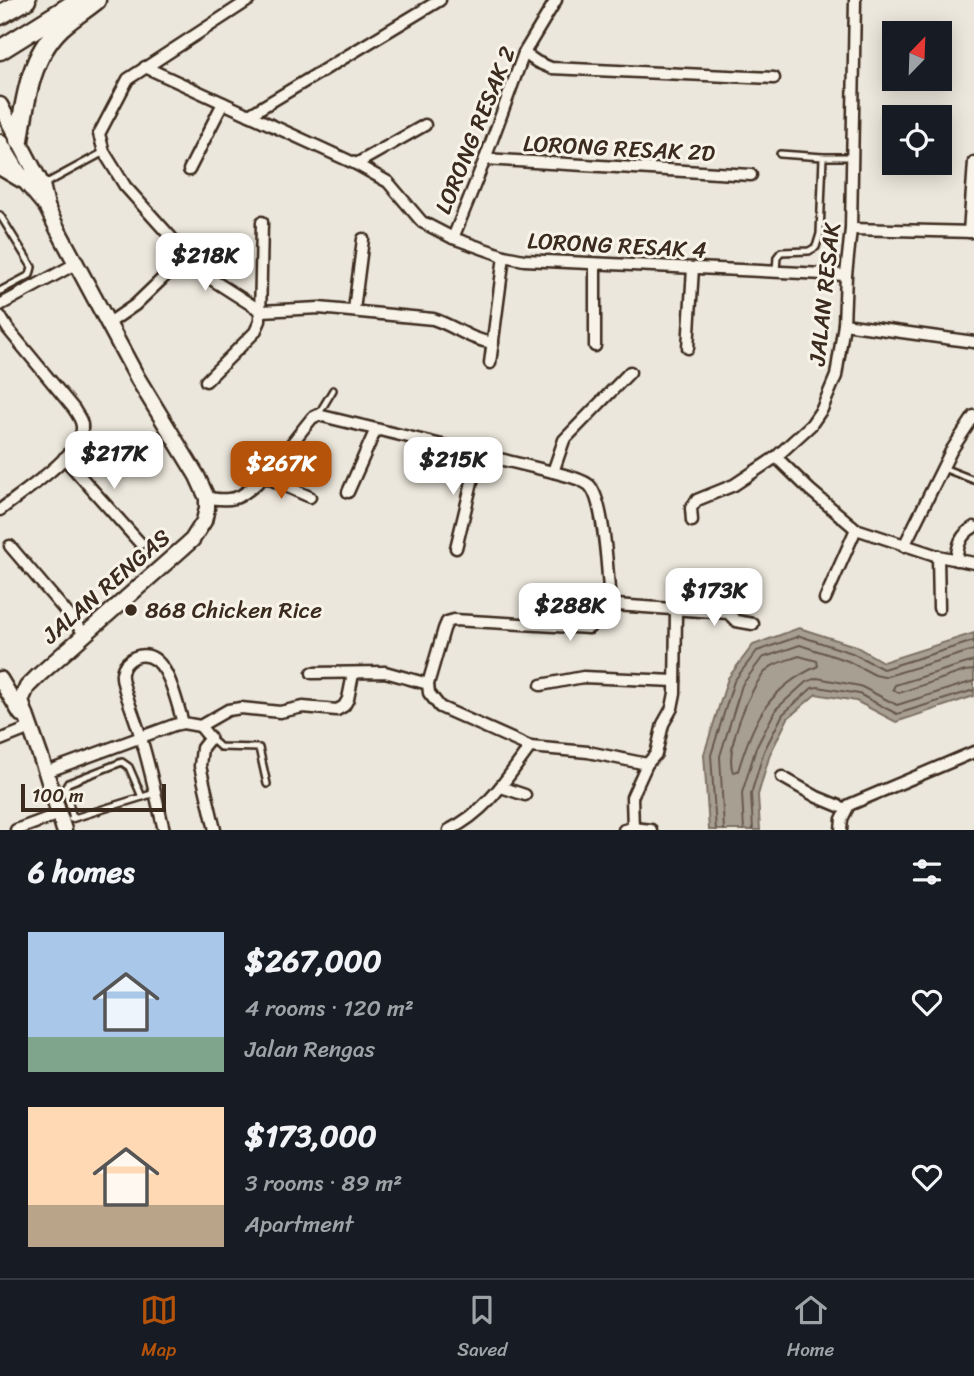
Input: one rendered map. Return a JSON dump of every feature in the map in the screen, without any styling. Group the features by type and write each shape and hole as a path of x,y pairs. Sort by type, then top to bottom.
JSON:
{"highway":[{"path":"0,15 26,0"},
{"path":"0,50 80,0"},
{"path":"19,140 29,86 42,52 61,27 96,0"},
{"path":"0,165 22,178"}],"street":[{"path":"249,0 128,79 101,128 100,141 125,186 211,279 261,311 319,308 433,319 473,339 493,343"},
{"path":"249,115 440,0"},
{"name":"LORONG RESAK 2","path":"453,238 524,53 556,0"},
{"name":"JALAN RESAK","path":"692,521 691,508 697,500 734,485 776,457 811,425 822,409 836,376 844,324 851,229 855,0"},
{"path":"524,53 551,68 774,78"},
{"name":"LORONG RESAK 4","path":"145,67 356,164 388,182 422,222 453,238 503,256 524,260 595,264 846,275"},
{"path":"190,170 223,103"},
{"path":"0,105 42,185 48,210"},
{"path":"356,164 425,125"},
{"path":"0,142 22,178 48,210 138,379 197,476 207,498 225,499 241,495 263,476 312,418 318,415 553,472 583,481 594,493 600,509 610,604"},
{"name":"LORONG RESAK 2D","path":"485,159 751,175"},
{"path":"851,229 972,232 974,162"},
{"path":"206,381 255,332 260,321 262,222"},
{"path":"355,310 363,239"},
{"path":"109,323 135,305 187,255"},
{"path":"490,363 503,256"},
{"path":"0,304 77,263"},
{"path":"595,264 596,346"},
{"path":"688,348 693,268"},
{"path":"0,316 82,421 82,432 77,444 64,458 0,510"},
{"path":"844,324 974,342"},
{"path":"553,472 564,440 630,372"},
{"path":"904,546 951,451 974,416"},
{"path":"348,492 376,429"},
{"path":"456,548 479,453"},
{"path":"776,457 810,490 856,528 904,546 974,562"},
{"path":"64,458 140,543"},
{"path":"263,476 310,497"},
{"name":"JALAN RENGAS","path":"23,694 39,675 192,540 204,521 207,498"},
{"path":"956,560 958,544 965,533 974,527"},
{"path":"825,599 856,528"},
{"path":"10,546 85,634"},
{"path":"939,556 939,608"},
{"path":"647,764 588,752 530,747 440,707 429,692 428,684 447,622 589,628 593,623 596,607 610,604 728,613 736,621 753,624"},
{"path":"651,830 628,829 632,797 647,764 656,754 663,724 672,708 676,611"},
{"path":"164,830 141,737 121,675 125,664 137,657 150,656 158,659 164,667 183,723"},
{"path":"312,673 385,672 428,684"},
{"path":"46,772 183,723 200,726 228,710 241,708 279,712 303,707 337,710 344,706 348,699 353,674"},
{"path":"541,685 583,677 674,681"},
{"path":"0,678 12,689 23,694 21,701 64,821 16,830"},
{"path":"0,678 29,724"},
{"path":"0,740 29,724"},
{"path":"200,726 210,738 202,748 200,766 215,830"},
{"path":"449,830 470,819 501,787 530,747"},
{"path":"841,830 842,818 849,805 974,752"},
{"path":"782,777 817,797 846,809"},
{"path":"501,787 525,795"},
{"path":"470,819 475,830"}],"lane":[{"path":"42,185 104,152"},
{"path":"780,154 852,157"},
{"path":"776,271 776,257 781,252 809,251 816,247 820,234 822,157"},
{"path":"0,215 32,267 30,275 2,290 0,282"},
{"path":"318,415 334,390"},
{"path":"943,468 974,480"},
{"path":"210,738 220,747 259,748 267,783"},
{"path":"142,797 129,767 122,762 68,783 65,788 64,821 142,797 155,793"}],"water":[{"path":"799,628 855,646 883,662 974,633 974,696 896,722 856,701 816,694 788,718 770,754 758,795 760,830 709,830 704,754 728,678 753,645"}],"place":[{"name":"868 Chicken Rice","path":"131,610"}]}
